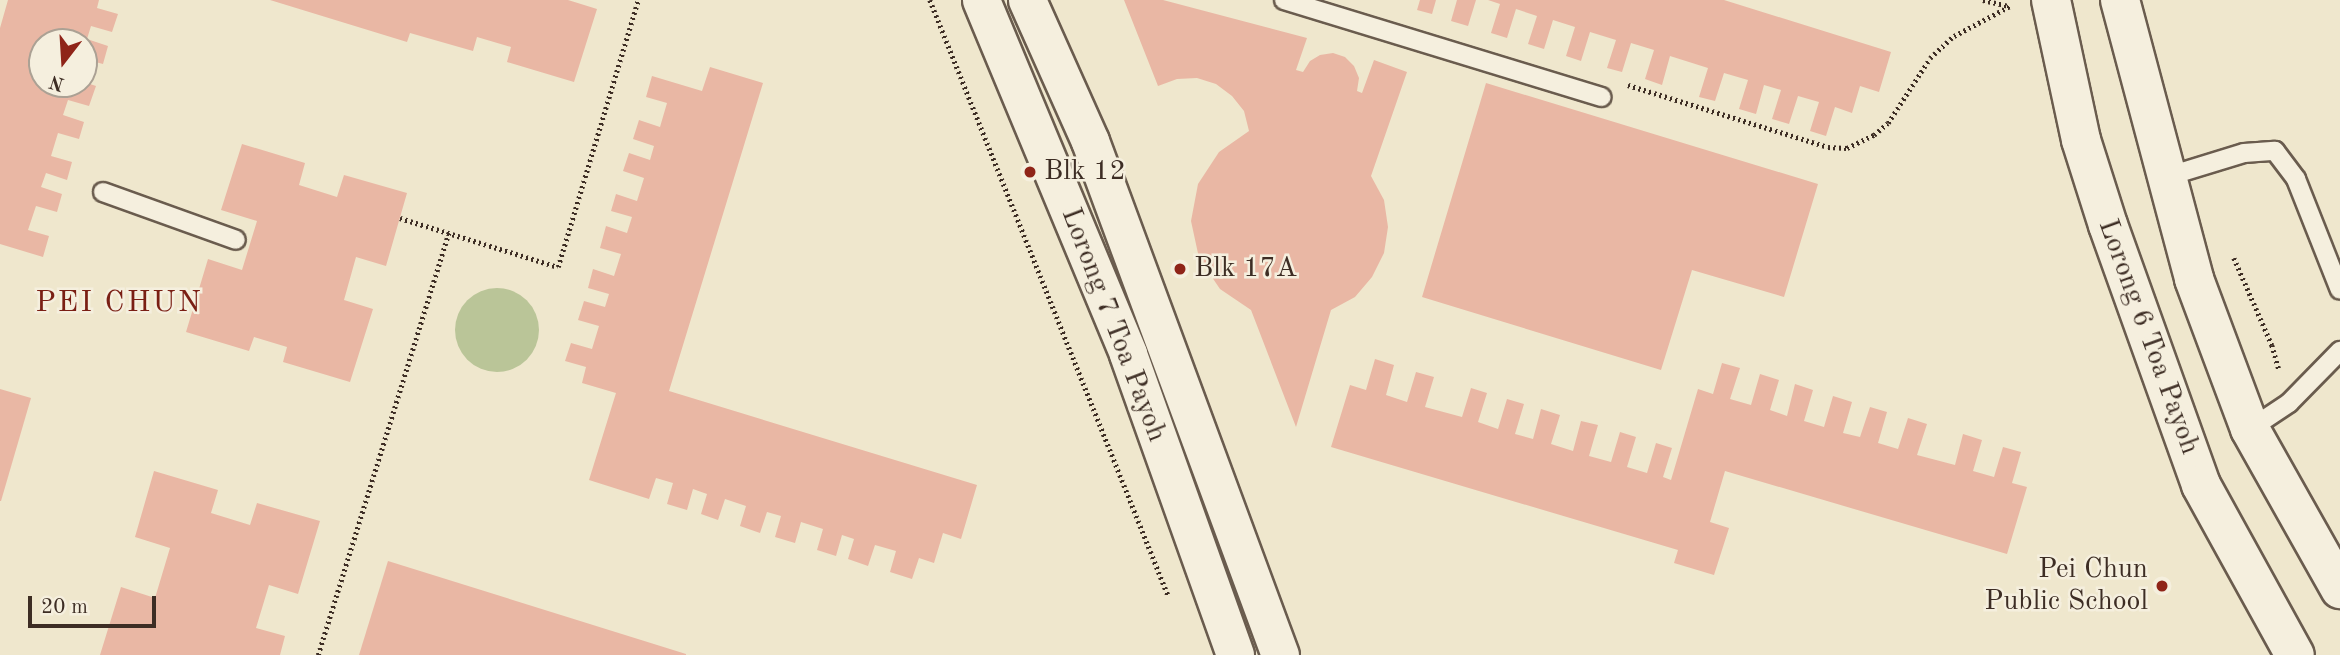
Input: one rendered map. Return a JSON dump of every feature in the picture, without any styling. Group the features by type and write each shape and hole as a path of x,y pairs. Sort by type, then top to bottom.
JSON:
{"main road":[{"path":"2120,0 2137,72 2169,176 2194,279 2250,429 2340,589"},
{"name":"Lorong 6 Toa Payoh","path":"2034,2 2108,225 2201,485 2295,655"}],"street":[{"name":"Lorong 7 Toa Payoh","path":"981,0 1128,354 1235,655"},
{"name":"Lorong 7 Toa Payoh","path":"1027,0 1090,141 1280,655"}],"lane":[{"path":"1284,0 1601,97"},
{"path":"2169,176 2244,153 2275,151 2296,179 2340,290"},
{"path":"103,192 236,240"},
{"path":"2250,429 2289,403 2340,351"}],"path":[{"path":"400,218 558,267 638,0"},
{"path":"930,0 1171,606"},
{"path":"1983,0 2008,6"},
{"path":"1618,82 1828,147 1847,148 1874,135 1888,124 1930,58 1954,36 2008,6 2034,2"},
{"path":"318,655 449,233"}],"green space":[{"path":"497,288 513,291 527,300 536,314 539,330 536,346 527,360 513,369 497,372 481,369 467,360 458,346 455,330 458,314 467,300 481,291"}],"building":[{"path":"8,0 99,0 97,8 118,14 112,32 91,26 28,28 28,98 92,98 89,106 68,100 63,115 84,122 79,139 58,133 51,156 72,162 67,180 46,173 41,187 62,194 57,212 36,206 28,230 49,236 43,257 0,244 0,28"},
{"path":"270,0 568,0 597,9 574,82 507,62 511,47 477,37 473,51 410,33 407,42"},
{"path":"1124,0 1163,0 1307,38 1296,70 1303,72 1310,61 1320,55 1333,53 1345,57 1354,66 1359,78 1357,91 1362,93 1374,60 1407,72 1371,176 1384,200 1388,227 1384,253 1372,277 1355,297 1331,310 1296,427 1251,310 1220,289 1199,258 1191,221 1198,184 1219,152 1249,131 1244,111 1232,96 1216,84 1197,78 1177,79 1158,86"},
{"path":"1420,0 1436,0 1432,14 1417,10"},
{"path":"1457,0 1476,0 1468,26 1451,21"},
{"path":"1488,0 1724,0 1891,52 1879,92 1860,86 1852,113 1835,107 1826,136 1810,131 1819,102 1798,96 1789,124 1772,119 1781,90 1764,85 1756,114 1739,109 1748,80 1724,73 1715,101 1699,97 1708,68 1670,56 1662,85 1645,79 1654,50 1631,43 1622,72 1607,68 1616,40 1590,32 1581,61 1566,56 1575,27 1553,20 1544,49 1528,44 1537,16 1516,9 1507,38 1491,33 1500,4"},
{"path":"98,43 108,46 103,64 98,63"},
{"path":"710,67 763,83 669,391 977,485 961,539 943,533 934,563 919,558 912,579 890,572 896,551 875,545 868,566 848,559 854,539 842,535 836,556 817,550 823,529 801,522 795,543 775,537 781,516 767,512 760,533 740,526 746,506 725,499 718,520 701,514 707,494 693,489 687,510 667,504 673,483 656,478 649,499 589,480 616,393 582,383 586,367 565,361 571,343 592,349 599,326 578,320 584,301 605,307 609,294 588,288 593,269 614,276 621,254 600,248 606,226 627,233 632,217 611,211 616,194 637,201 644,178 623,171 629,153 650,160 654,146 633,139 639,120 660,127 667,103 646,97 652,76 702,91"},
{"path":"1486,83 1818,184 1784,297 1692,270 1661,370 1422,297"},
{"path":"242,144 305,163 299,185 337,197 344,175 407,193 386,266 356,257 344,300 373,309 350,382 283,362 287,347 254,337 249,351 186,332 208,259 242,270 257,221 221,210"},
{"path":"1375,359 1394,365 1386,395 1407,402 1416,372 1434,377 1425,407 1462,417 1471,388 1487,393 1478,422 1498,429 1507,399 1524,404 1515,434 1533,439 1541,409 1560,415 1551,444 1573,451 1581,421 1598,425 1589,456 1611,462 1620,432 1636,437 1627,467 1647,473 1656,443 1672,448 1663,477 1671,480 1698,389 1713,394 1722,363 1740,368 1730,399 1751,405 1760,374 1779,380 1770,410 1787,416 1795,384 1813,390 1804,421 1824,427 1833,396 1852,402 1843,433 1860,437 1870,407 1887,412 1878,443 1898,449 1908,418 1927,424 1917,455 1955,465 1963,434 1982,440 1973,471 1994,477 2003,447 2021,452 2012,483 2027,487 2007,554 1725,471 1710,522 1729,528 1714,575 1674,563 1678,550 1331,447 1350,385 1366,390"},
{"path":"0,389 31,398 1,501 0,501"},
{"path":"154,471 218,490 211,513 250,525 257,503 320,521 298,594 269,585 256,628 285,636 280,655 100,655 121,587 155,598 170,548 135,537"},
{"path":"388,561 686,654 686,655 359,655"}],"place":[{"name":"Blk 12","path":"1030,172"},
{"name":"Blk 17A","path":"1180,269"},
{"name":"Pei Chun Public School","path":"2162,586"}],"district":[{"name":"PEI CHUN","path":"119,303"}]}
